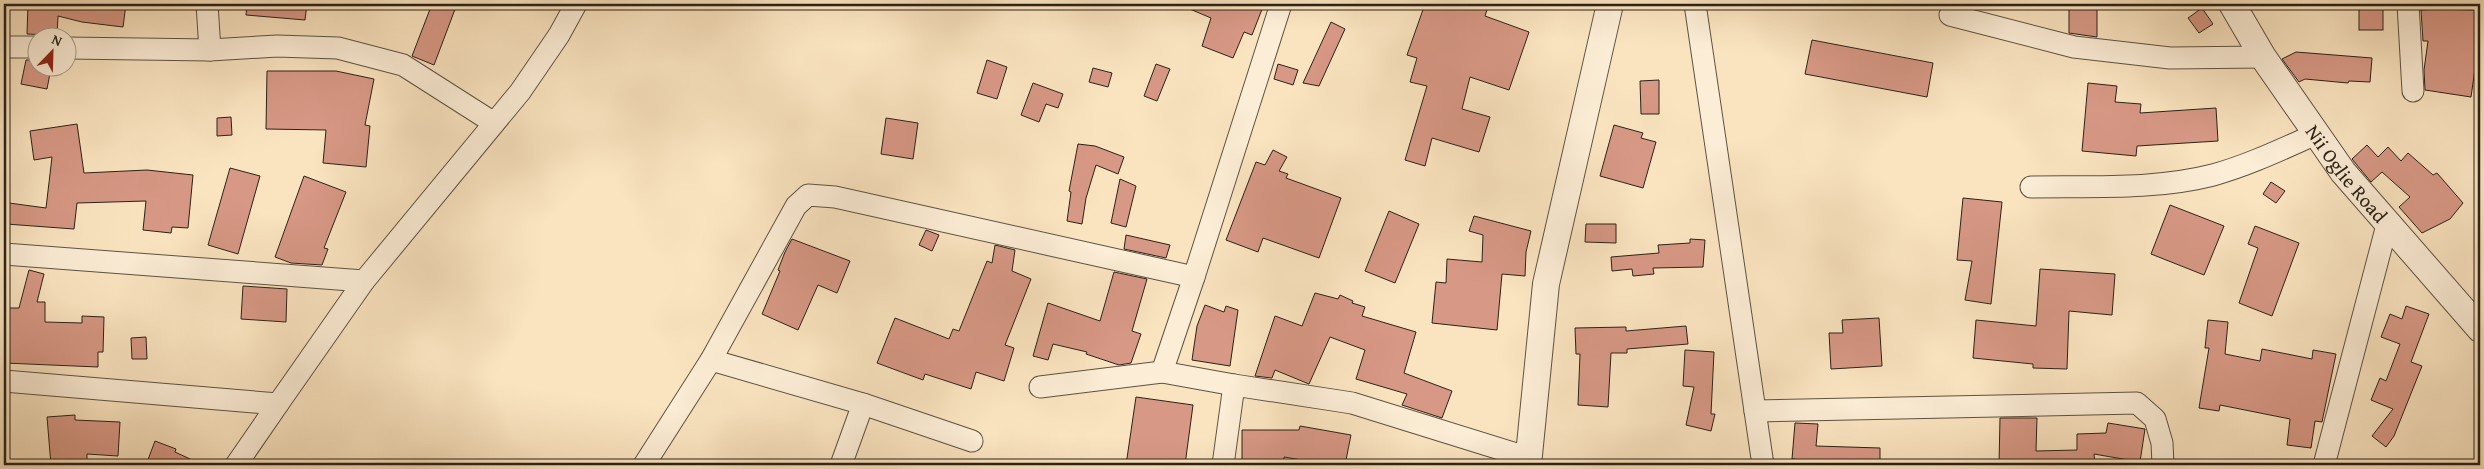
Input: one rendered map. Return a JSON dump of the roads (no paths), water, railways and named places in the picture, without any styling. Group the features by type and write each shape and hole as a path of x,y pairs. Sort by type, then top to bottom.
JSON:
{"street":[{"path":"207,4 210,50"},
{"path":"236,465 364,281 526,84 559,35 576,4"},
{"path":"1162,372 1281,4"},
{"path":"1040,387 1162,372 1352,403 1529,462 1546,284 1610,4"},
{"path":"1695,4 1763,465"},
{"name":"Nii Oglie Road","path":"2232,4 2264,57 2343,172 2387,225 2424,264 2480,329"},
{"path":"2408,4 2413,91"},
{"path":"1950,15 2074,47 2170,58 2264,57"},
{"path":"78,48 210,50 277,46 338,48 402,66 494,123"},
{"path":"4,47 28,47"},
{"path":"2031,187 2155,184 2211,176 2239,167 2316,134"},
{"path":"644,465 711,360 796,206 808,195 835,197 1194,277"},
{"path":"2324,465 2387,225"},
{"path":"4,254 364,281"},
{"path":"711,360 863,404 972,441"},
{"path":"4,381 278,404"},
{"path":"1222,465 1234,385"},
{"path":"1755,411 2137,402 2155,419 2162,443 2163,465"},
{"path":"840,465 863,404"}]}
